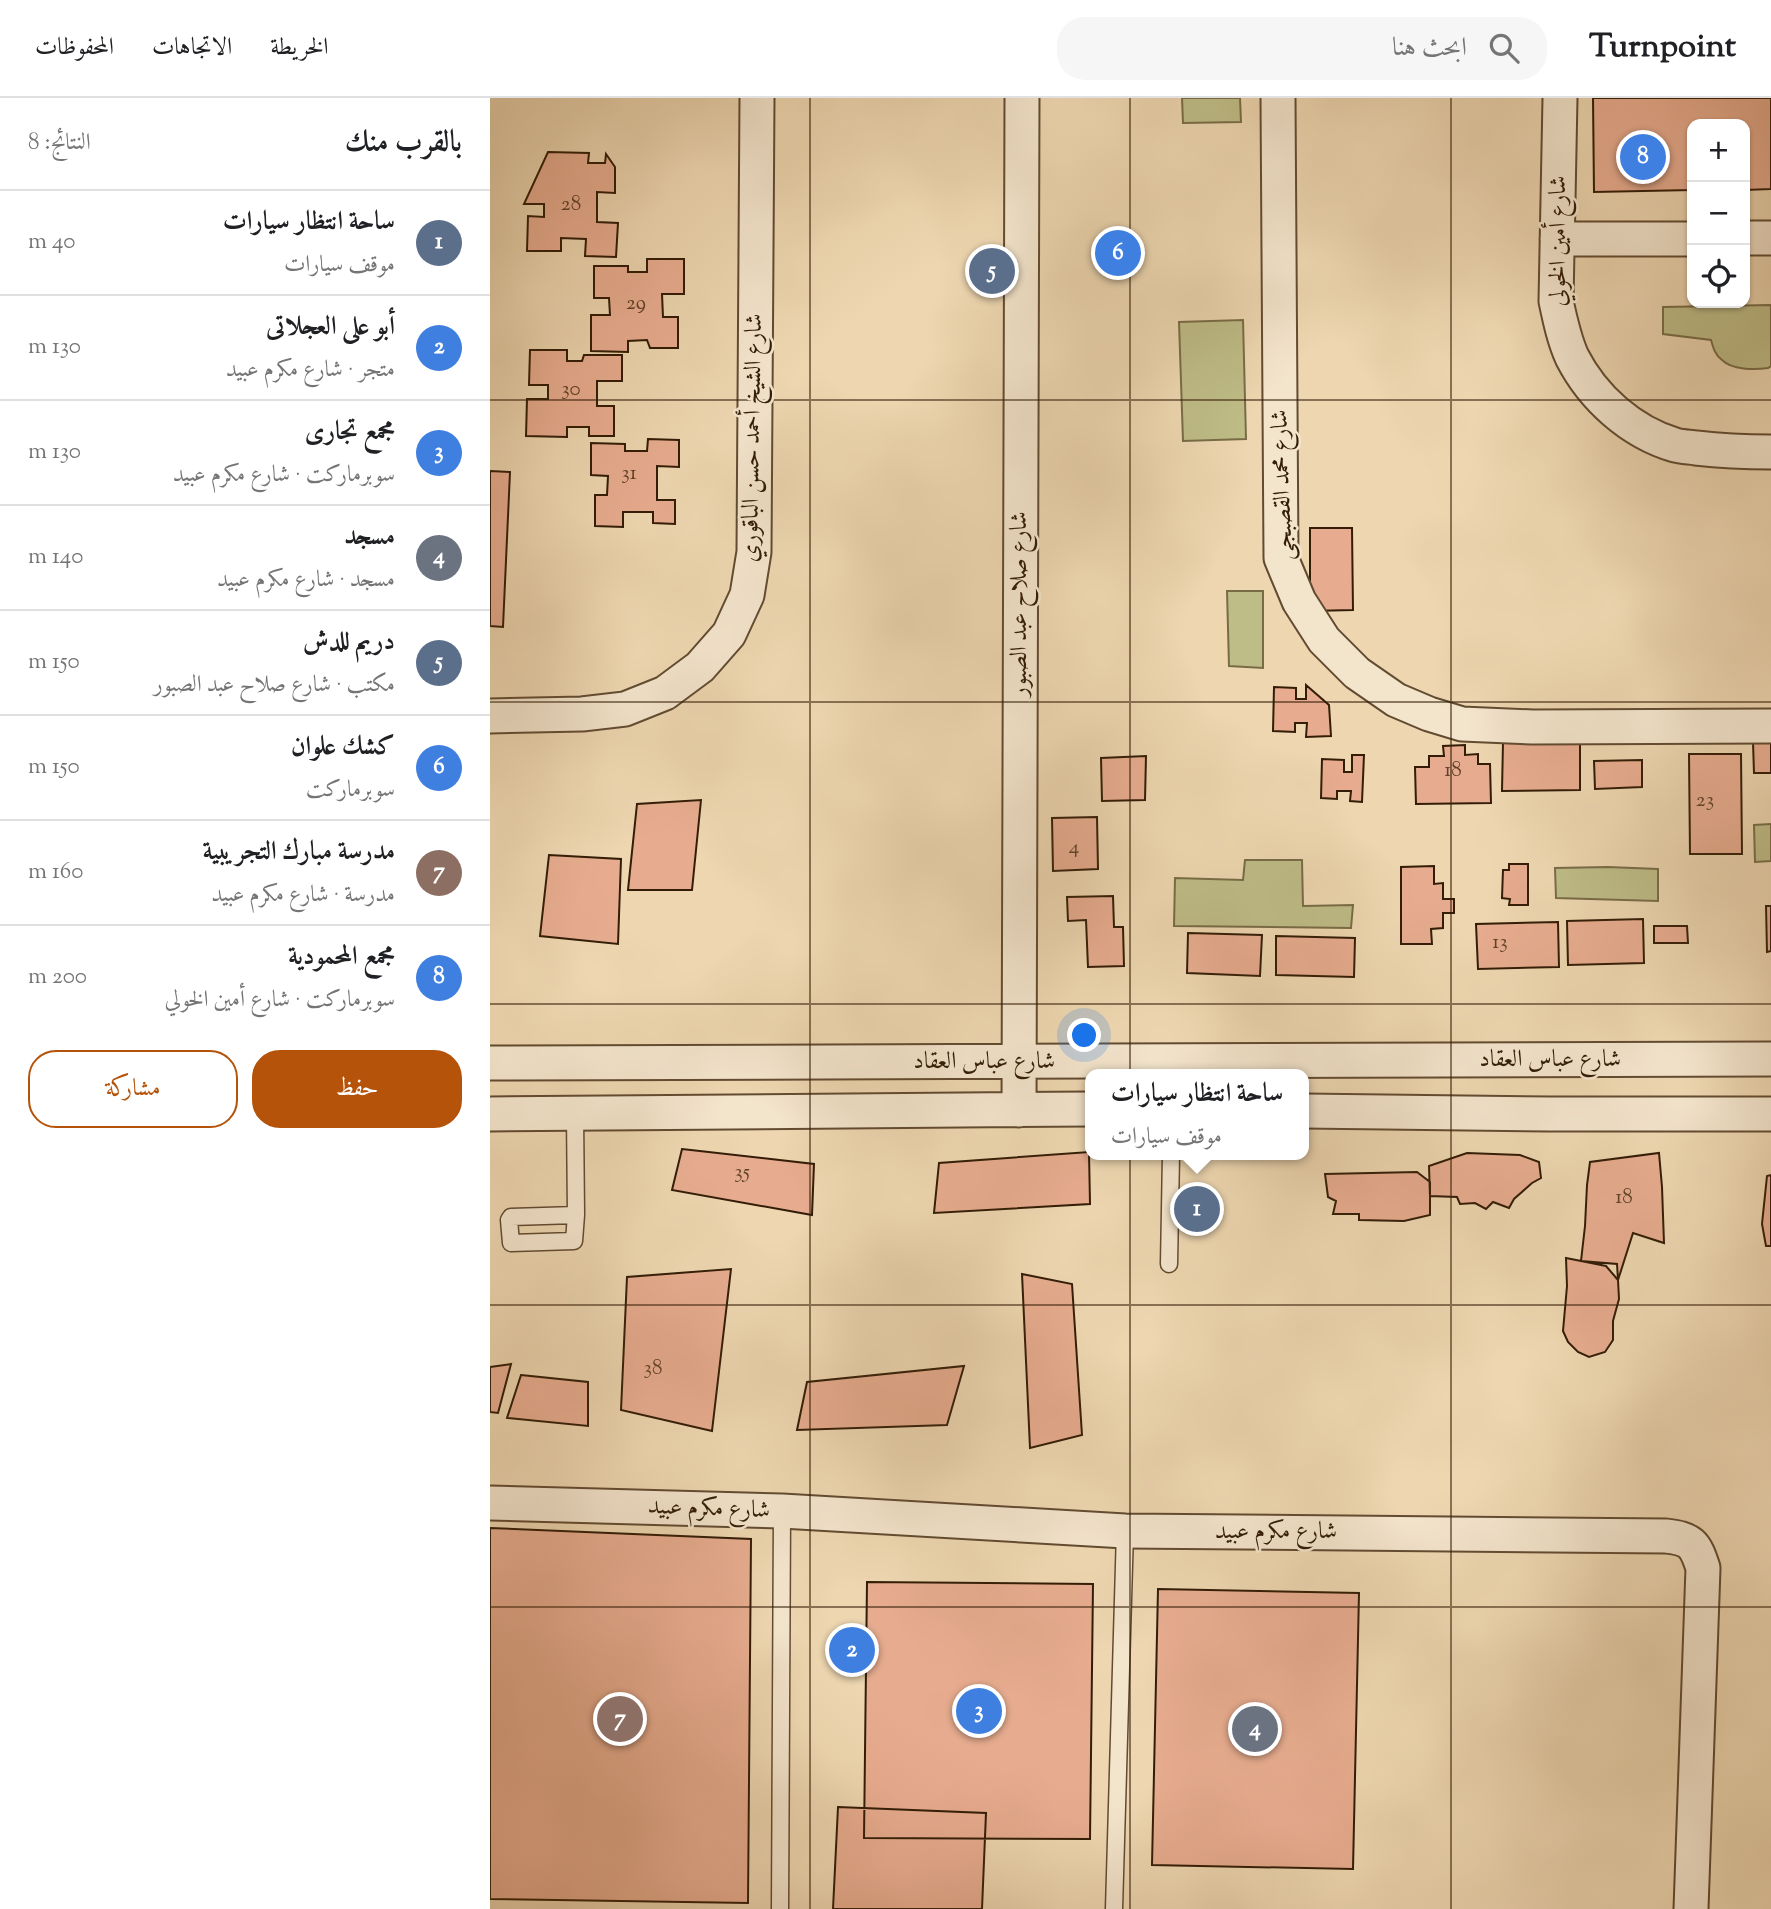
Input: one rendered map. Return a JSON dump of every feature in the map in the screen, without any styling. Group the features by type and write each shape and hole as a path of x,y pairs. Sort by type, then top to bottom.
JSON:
{"street":[{"name":"شارع الشيخ أحمد حسن الباقوري","path":"490,716 582,714 625,709 665,693 701,667 729,634 747,595 754,552 757,98"},
{"name":"شارع صلاح عبد الصبور","path":"1018,1110 1022,98"},
{"name":"شارع محمد القصبجى","path":"1278,98 1281,558 1299,601 1324,640 1357,673 1396,699 1429,714 1462,724 1533,727 1771,726"},
{"name":"شارع أمين الخولي","path":"1560,98 1556,301 1572,356 1586,381 1611,409 1642,431 1676,446 1732,452 1771,452"},
{"path":"1558,239 1687,239"},
{"path":"1750,239 1771,239"},
{"name":"شارع عباس العقاد","path":"490,1063 1771,1059"},
{"name":"شارع عباس العقاد","path":"490,1114 1085,1109"},
{"path":"1309,1111 1550,1115 1771,1114"},
{"name":"شارع مكرم عبيد","path":"490,1503 782,1511 1125,1531 1653,1535 1684,1538 1697,1550 1703,1567 1691,1909"}],"lane":[{"path":"575,1114 576,1215"},
{"path":"1169,1264 1171,1160"},
{"path":"780,1909 782,1511"},
{"path":"1114,1909 1125,1531"}],"shaded area":[{"path":"1182,98 1240,98 1241,122 1183,123"},
{"path":"1750,305 1771,305 1771,366 1768,368 1731,366 1718,356 1711,340 1663,334 1663,307 1750,308"},
{"path":"1243,320 1246,439 1183,441 1179,322"},
{"path":"1227,591 1263,591 1263,668 1229,666"},
{"path":"1771,824 1771,861 1755,862 1754,825"},
{"path":"1245,860 1302,860 1303,906 1353,905 1351,928 1174,926 1175,878 1243,880"},
{"path":"1555,868 1658,869 1658,901 1556,898"}],"building":[{"path":"1593,98 1771,98 1771,189 1750,190 1750,119 1687,119 1687,190 1594,192"},
{"path":"548,152 589,153 588,163 605,163 606,154 615,167 615,193 597,192 597,222 618,223 616,257 585,256 586,239 561,238 561,251 527,251 528,216 544,217 544,204 524,204"},
{"path":"647,259 684,259 684,294 662,294 663,317 678,317 678,348 650,348 647,340 628,341 628,352 591,351 591,315 610,315 609,298 594,298 594,266 628,266 628,272 647,272"},
{"path":"530,350 567,350 567,361 582,361 584,355 622,355 622,381 597,381 597,406 614,406 614,436 589,436 589,427 567,427 567,437 526,436 527,399 548,399 548,385 529,385"},
{"path":"648,439 679,440 679,467 657,466 657,500 675,500 675,524 653,523 653,512 623,512 623,527 595,526 595,495 607,495 608,476 591,475 591,443 625,444 625,451 647,451"},
{"path":"490,471 510,472 503,627 490,626"},
{"path":"1310,528 1352,528 1353,610 1310,611"},
{"path":"1306,685 1329,705 1331,736 1306,737 1307,723 1295,723 1295,732 1273,731 1274,687 1296,688 1296,699 1306,699"},
{"path":"1503,742 1580,742 1580,790 1502,791"},
{"path":"1753,742 1771,742 1771,773 1754,773"},
{"path":"1465,745 1465,755 1478,754 1478,764 1490,764 1491,803 1416,804 1415,767 1429,767 1429,756 1444,756 1443,746"},
{"path":"1689,754 1741,754 1742,854 1690,854"},
{"path":"1352,755 1364,755 1362,802 1350,801 1351,791 1337,791 1337,799 1321,798 1322,759 1344,760 1344,772 1352,772"},
{"path":"1146,756 1145,800 1102,801 1101,758"},
{"path":"1642,760 1642,787 1595,789 1594,761"},
{"path":"701,800 692,890 628,890 637,804"},
{"path":"1097,817 1098,869 1053,871 1052,818"},
{"path":"549,855 621,859 618,944 540,936"},
{"path":"1509,864 1528,864 1528,905 1509,905 1510,899 1502,898 1503,870 1509,870"},
{"path":"1434,866 1434,884 1443,883 1443,899 1454,899 1454,913 1443,913 1443,928 1431,929 1432,944 1401,944 1401,867"},
{"path":"1113,896 1114,927 1123,927 1124,966 1088,967 1086,920 1068,921 1067,897"},
{"path":"1766,906 1771,906 1771,951 1767,952"},
{"path":"1643,919 1644,963 1568,965 1567,921"},
{"path":"1558,922 1559,967 1478,969 1476,924"},
{"path":"1654,926 1687,926 1688,943 1654,943"},
{"path":"1188,933 1262,935 1260,976 1187,973"},
{"path":"1276,936 1355,938 1354,977 1276,975"},
{"path":"682,1149 814,1164 812,1215 672,1190"},
{"path":"1085,1152 1085,1160 1089,1160 1090,1204 934,1213 939,1163"},
{"path":"1467,1153 1520,1155 1539,1162 1541,1178 1514,1199 1509,1208 1493,1202 1486,1209 1475,1203 1460,1204 1457,1197 1430,1196 1429,1166"},
{"path":"1659,1153 1664,1243 1633,1233 1618,1280 1617,1264 1581,1261 1590,1162"},
{"path":"1417,1172 1430,1182 1430,1215 1404,1221 1359,1220 1359,1214 1333,1214 1336,1201 1328,1197 1325,1174"},
{"path":"1771,1175 1771,1246 1766,1246 1762,1224 1767,1176"},
{"path":"1566,1258 1606,1266 1618,1280 1619,1299 1613,1321 1613,1340 1605,1352 1589,1357 1578,1352 1568,1342 1563,1331 1567,1286"},
{"path":"731,1269 712,1431 621,1410 627,1277"},
{"path":"1022,1274 1072,1284 1082,1435 1030,1448"},
{"path":"511,1364 498,1413 490,1412 490,1367"},
{"path":"964,1366 947,1425 797,1430 807,1382"},
{"path":"521,1375 588,1382 588,1426 507,1418"},
{"path":"490,1528 751,1539 748,1903 490,1899"},
{"path":"867,1582 1093,1584 1090,1839 864,1838"},
{"path":"1158,1589 1359,1593 1353,1869 1152,1865"},
{"path":"838,1807 986,1813 982,1909 833,1909"}],"place":[{"name":"مجمع المحمودية","path":"1643,157"},
{"name":"كشك علوان","path":"1118,253"},
{"name":"دريم للدش","path":"992,271"},
{"name":"ساحة انتظار سيارات","path":"1197,1209"},
{"name":"أبو على العجلاتى","path":"852,1650"},
{"name":"مجمع تجارى","path":"979,1711"},
{"name":"مدرسة مبارك التجريبية","path":"620,1719"},
{"name":"مسجد","path":"1255,1729"}]}
